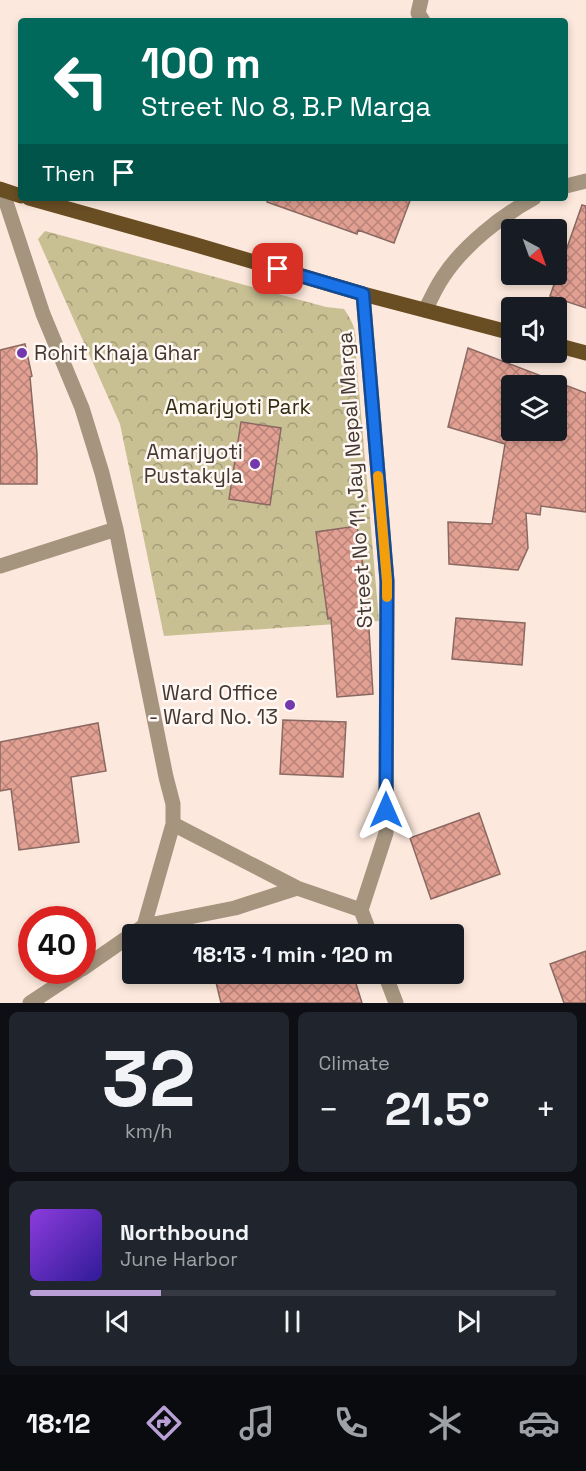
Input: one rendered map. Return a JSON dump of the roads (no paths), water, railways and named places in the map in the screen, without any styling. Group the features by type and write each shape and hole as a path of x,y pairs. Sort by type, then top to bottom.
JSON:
{"main road":[{"path":"1,189 18,195"},
{"path":"40,201 363,294 501,330"},
{"path":"567,348 586,353"}],"street":[{"path":"421,0 418,13 421,18"},
{"path":"568,186 586,181"},
{"path":"1,189 43,314 82,408 102,473 116,529 173,804 173,824 145,924"},
{"path":"425,310 444,276 467,249 481,235 528,201"},
{"name":"Street No 11, Jay Nepal Marga","path":"361,910 386,833 387,592 363,294"},
{"path":"0,566 116,529"},
{"path":"173,824 297,888 361,910 366,924"},
{"path":"154,924 235,908 297,888"},
{"path":"96,960 122,941"},
{"path":"30,1003 59,984"},
{"path":"389,984 396,1003"}],"place":[{"name":"Rohit Khaja Ghar","path":"22,353"},
{"name":"Amarjyoti Pustakyla","path":"255,464"},
{"name":"Ward Office - Ward No. 13","path":"290,705"}],"park label":[{"name":"Amarjyoti Park","path":"238,407"}]}
